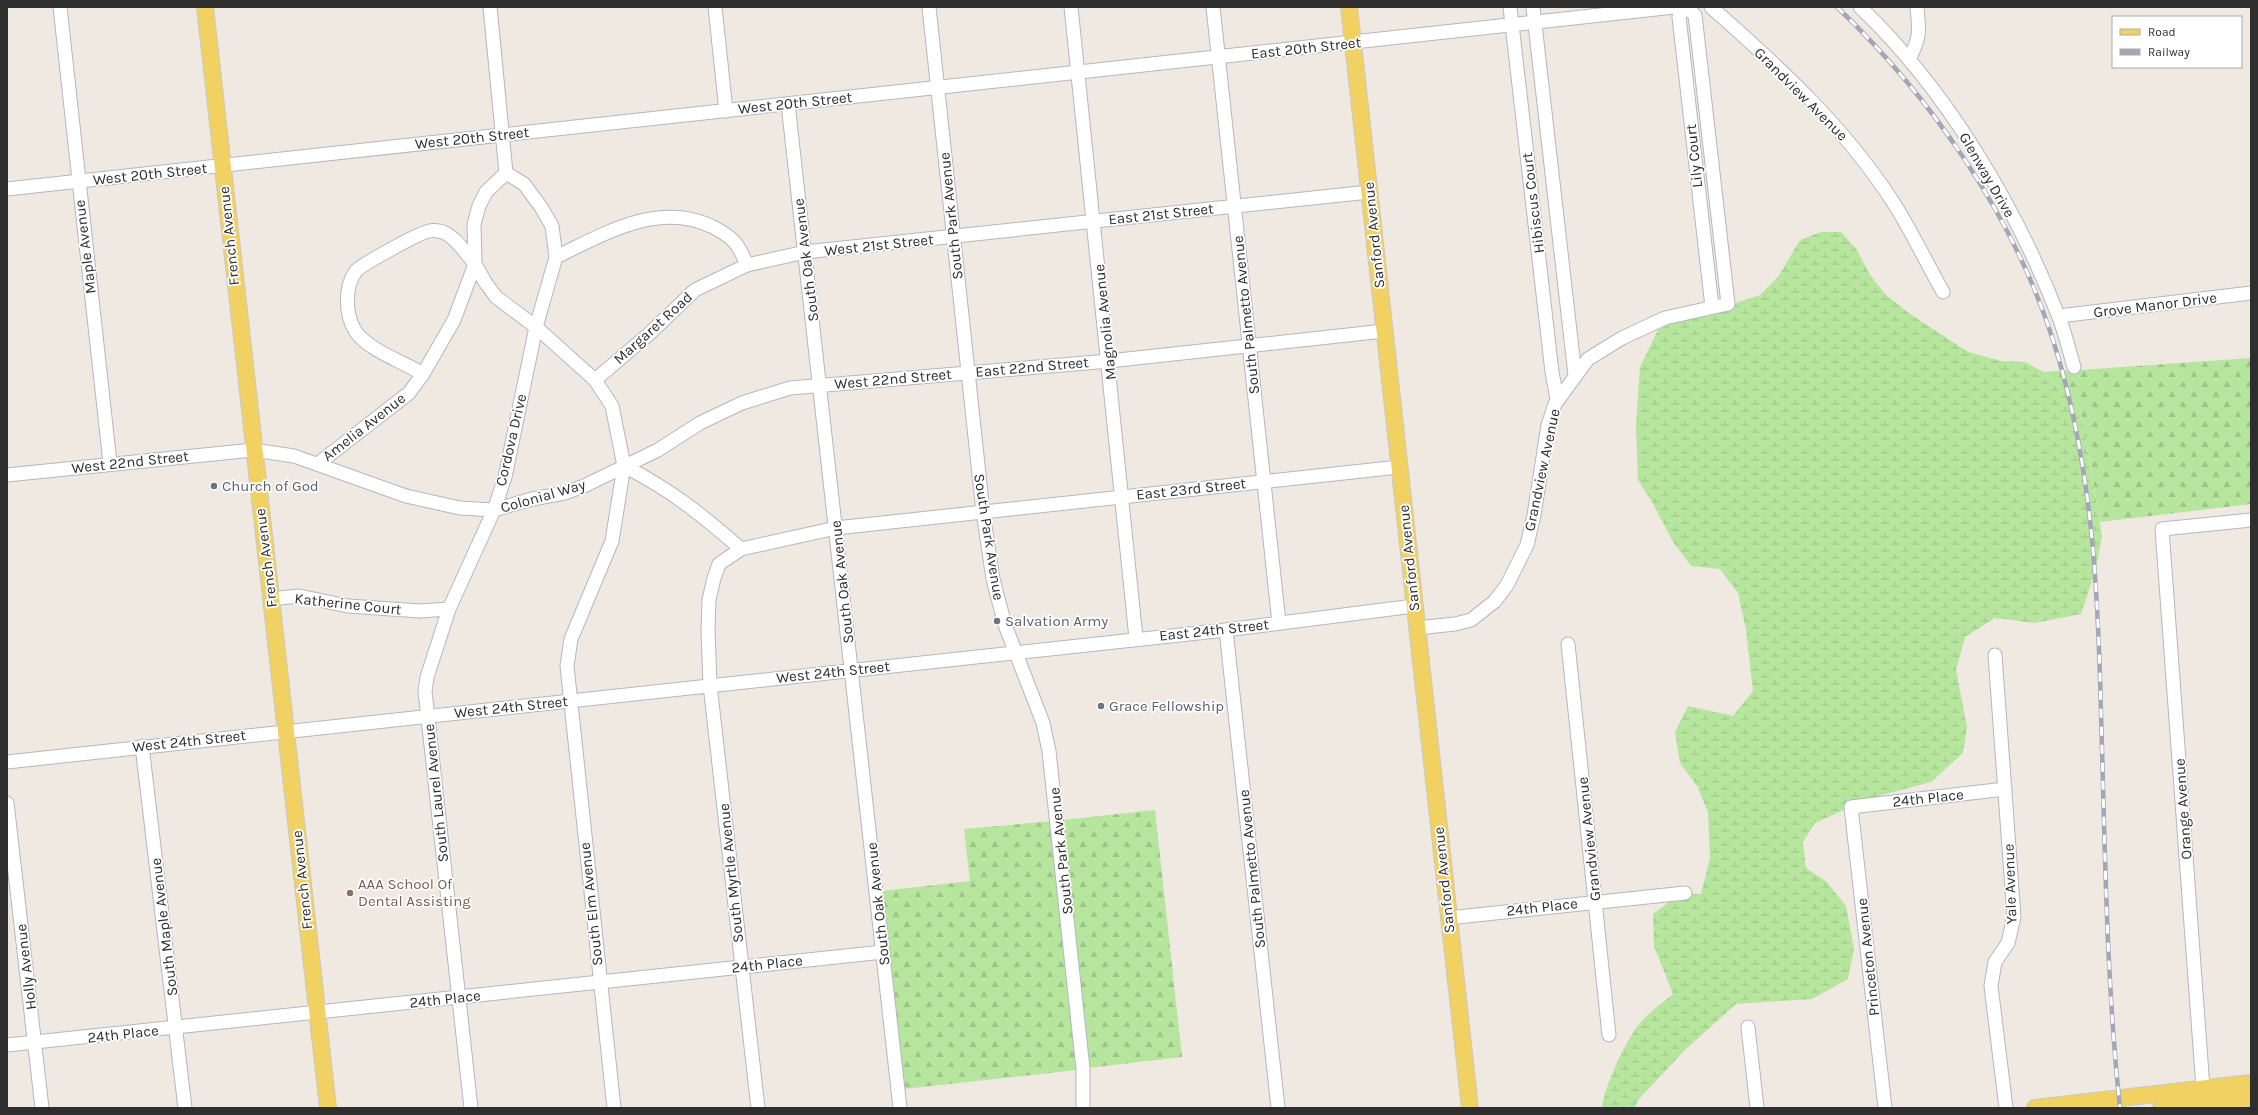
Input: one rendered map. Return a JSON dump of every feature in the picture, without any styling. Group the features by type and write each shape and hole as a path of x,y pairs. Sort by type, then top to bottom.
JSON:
{"main road":[{"name":"French Avenue","path":"205,7 221,166 328,1108"},
{"name":"Sanford Avenue","path":"1349,7 1470,1108"},
{"path":"2161,1108 2204,1100 2251,1083"},
{"path":"2138,1108 2147,1103 2198,1097 2204,1100"},
{"path":"2035,1108 2251,1098"}],"street":[{"name":"Maple Avenue","path":"60,7 110,464"},
{"path":"475,264 474,224 479,206 486,192 506,174 504,135 490,7"},
{"path":"715,7 726,111"},
{"name":"South Park Avenue","path":"929,7 966,372 983,512 993,579 1014,652 1043,723 1050,758 1083,1069 1083,1108"},
{"name":"Magnolia Avenue","path":"1072,7 1136,638"},
{"name":"South Palmetto Avenue","path":"1213,7 1279,623"},
{"name":"Hibiscus Court","path":"1510,7 1552,372 1557,399"},
{"name":"Hibiscus Court","path":"1533,7 1575,375"},
{"name":"East 20th Street","path":"938,88 1353,43 1534,21 1674,7"},
{"name":"Lily Court","path":"1712,307 1679,17 1685,7 1695,15 1728,304"},
{"name":"Grandview Avenue","path":"1711,7 1806,94 1851,144 1893,202 1942,292"},
{"name":"Glenway Drive","path":"1860,7 1909,59 1953,118 1998,188 2030,252 2059,316 2074,367"},
{"path":"1909,59 1918,42 1917,7"},
{"name":"West 20th Street","path":"7,189 938,88"},
{"name":"South Oak Avenue","path":"788,104 821,386 900,1108"},
{"name":"Cordova Drive","path":"427,716 425,691 426,677 449,609 494,510 510,458 536,327 556,257 552,226 541,207 524,184 506,174"},
{"name":"East 21st Street","path":"953,237 1369,192"},
{"path":"556,257 626,224 673,217 691,219 707,225 734,239 740,248 747,265"},
{"path":"423,374 365,342 355,331 347,304 347,288 356,270 405,242 430,230 442,232 454,240 475,264 485,282 496,297 536,327 595,380 612,406 624,466 660,484 696,510 741,549"},
{"name":"West 21st Street","path":"805,252 953,237"},
{"name":"Margaret Road","path":"595,380 650,334 695,290 747,265 805,252"},
{"name":"Amelia Avenue","path":"319,463 401,400 423,374 454,320 475,264"},
{"name":"Grove Manor Drive","path":"2059,316 2251,294"},
{"name":"Grandview Avenue","path":"1417,628 1455,624 1471,620 1495,601 1507,585 1527,545 1534,515 1548,425 1557,399 1588,359 1629,335 1665,318 1728,304"},
{"name":"East 22nd Street","path":"966,372 1109,361 1384,330"},
{"name":"West 22nd Street","path":"821,386 966,372"},
{"name":"Colonial Way","path":"253,450 276,452 319,463 369,484 406,496 460,508 494,510 532,499 565,493 584,486 658,450 700,422 742,403 790,388 821,386"},
{"name":"West 22nd Street","path":"7,475 253,450"},
{"name":"South Elm Avenue","path":"614,1108 569,700 567,666 571,639 612,541 624,466"},
{"name":"East 23rd Street","path":"741,549 836,528 1399,466"},
{"name":"Orange Avenue","path":"2204,1100 2162,529 2251,520"},
{"name":"South Myrtle Avenue","path":"741,549 719,564 710,592 708,630 710,685 758,1108"},
{"name":"Katherine Court","path":"271,599 299,596 355,607 420,611 449,609"},
{"name":"East 24th Street","path":"1014,652 1136,638 1226,630 1414,606"},
{"name":"South Palmetto Avenue","path":"1226,630 1278,1108"},
{"name":"Grandview Avenue","path":"1568,644 1609,1035"},
{"name":"West 24th Street","path":"7,762 142,746 1014,652"},
{"name":"Yale Avenue","path":"1995,655 2014,917 2008,943 1995,962 1991,986 2006,1108"},
{"name":"South Laurel Avenue","path":"427,716 471,1108"},
{"name":"South Maple Avenue","path":"142,746 185,1108"},
{"name":"24th Place","path":"1851,806 2005,789"},
{"name":"Holly Avenue","path":"7,803 42,1108"},
{"name":"Princeton Avenue","path":"1851,806 1885,1108"},
{"name":"24th Place","path":"1448,918 1596,901 1685,893"},
{"name":"24th Place","path":"7,1045 883,952"},
{"path":"1748,1028 1757,1108"}],"green space":[{"path":"1821,232 1841,232 1857,250 1870,275 1886,295 1910,314 1968,352 2001,361 2025,362 2044,372 2081,410 2102,536 2096,569 2081,614 2034,623 1995,618 1965,637 1956,670 1967,727 1963,753 1931,782 1867,799 1846,802 1846,809 1815,823 1803,842 1806,868 1827,882 1846,906 1854,949 1848,979 1812,999 1736,1004 1685,1050 1639,1099 1634,1108 1602,1108 1611,1076 1628,1040 1640,1023 1673,994 1654,946 1653,914 1673,899 1690,898 1690,894 1701,894 1710,858 1708,812 1697,786 1680,763 1675,732 1688,706 1733,716 1753,691 1746,630 1738,593 1720,569 1691,566 1673,542 1652,502 1638,480 1636,426 1640,367 1658,330 1678,320 1733,309 1733,304 1760,295 1778,277 1800,240"},
{"path":"2251,358 2251,504 2100,522 2081,410 2044,372 2070,370 2071,374 2080,370"},
{"path":"1155,810 1182,1057 1088,1068 1063,820"},
{"path":"1053,821 1078,1070 903,1089 882,891 970,881 964,829"}],"railway":[{"path":"1837,7 1872,42 1905,79 1965,160 1992,203 2016,248 2036,293 2053,340 2066,386 2077,432 2085,479 2095,572 2100,666 2109,960 2115,1059 2120,1108"}],"place":[{"name":"Church of God","path":"214,486"},
{"name":"Salvation Army","path":"997,621"},
{"name":"Grace Fellowship","path":"1101,706"},
{"name":"AAA School Of Dental Assisting","path":"350,893"}]}
